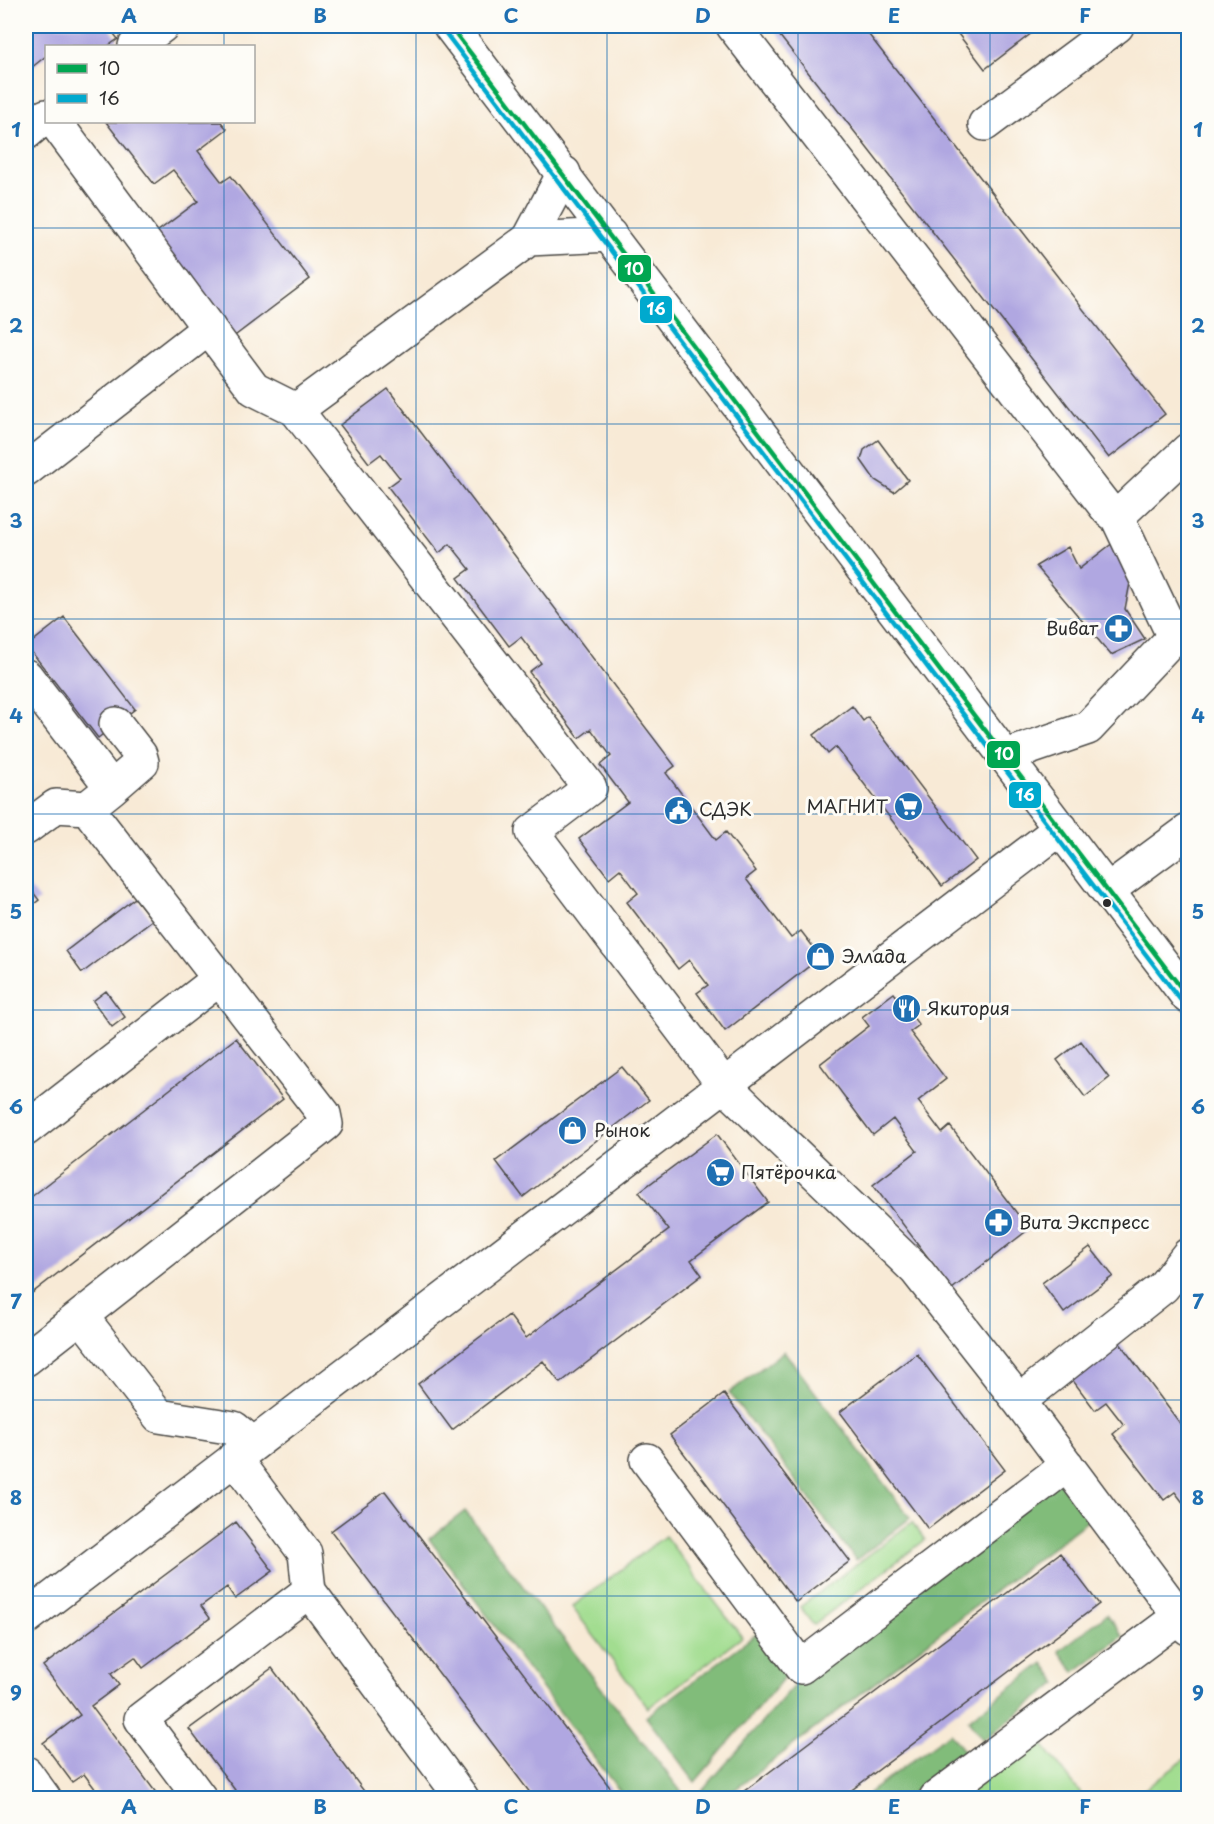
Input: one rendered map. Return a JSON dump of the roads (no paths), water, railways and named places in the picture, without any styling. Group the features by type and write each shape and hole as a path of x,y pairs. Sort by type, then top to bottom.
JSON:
{"main road":[{"path":"136,45 162,26"},
{"path":"450,26 564,173 1188,998"},
{"path":"734,26 1108,510 1117,517 1174,637 1088,728 1006,756"},
{"path":"985,124 1117,26"},
{"path":"26,133 45,118"},
{"path":"56,123 254,389 296,410 590,788 532,832 723,1084 916,1270 1019,1401 1184,1622 936,1798"},
{"path":"296,410 529,239 564,173"},
{"path":"529,239 610,235"},
{"path":"26,470 209,328"},
{"path":"1117,517 1188,450"},
{"path":"26,676 112,788"},
{"path":"26,828 56,806 87,808 142,762 140,755 116,724"},
{"path":"26,1359 326,1124 324,1114 87,808"},
{"path":"26,1618 1060,828"},
{"path":"1108,890 1188,831"},
{"path":"26,1128 219,979"},
{"path":"1019,1401 1163,1287 1188,1255"},
{"path":"81,1316 159,1416 234,1428 243,1451 305,1553 309,1591 462,1798"},
{"path":"647,1460 801,1667 1067,1465"},
{"path":"200,1798 141,1719 309,1591"},
{"path":"26,1773 44,1798"}],"place":[{"name":"Виват","path":"1119,629"},
{"name":"МАГНИТ","path":"909,807"},
{"name":"СДЭК","path":"678,810"},
{"name":"Эллада","path":"821,957"},
{"name":"Якитория","path":"906,1009"},
{"name":"Рынок","path":"573,1131"},
{"name":"Пятёрочка","path":"720,1173"},
{"name":"Вита Экспресс","path":"998,1223"}]}
